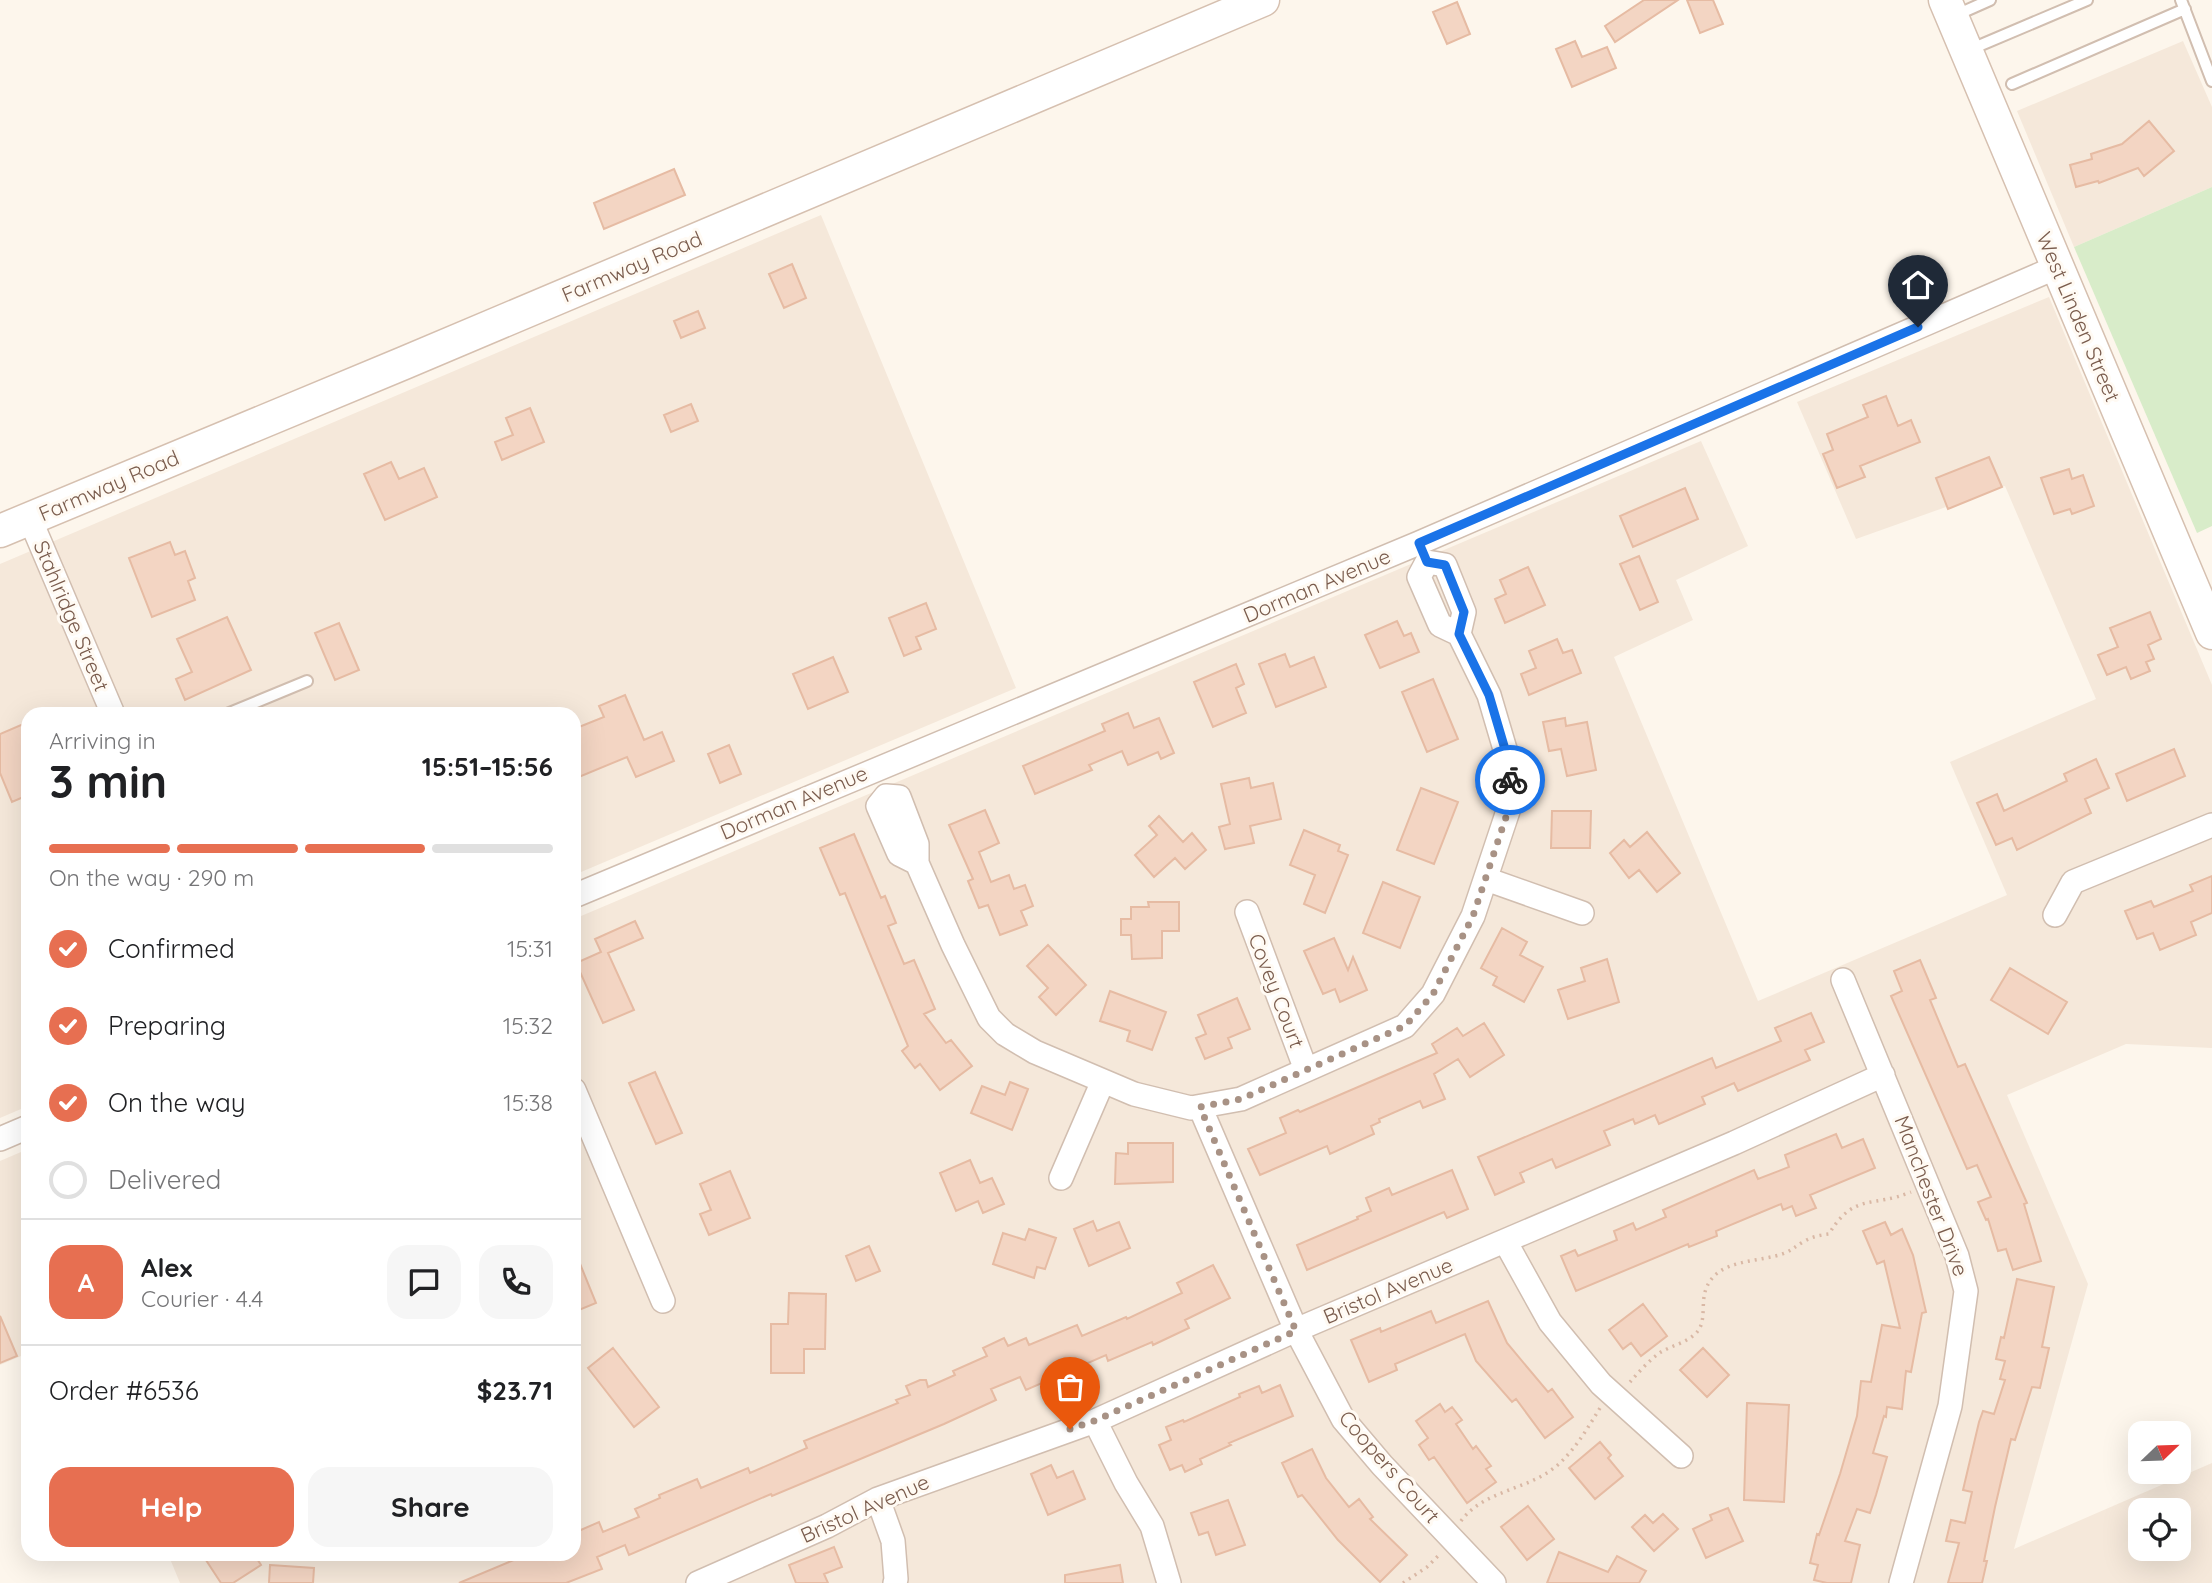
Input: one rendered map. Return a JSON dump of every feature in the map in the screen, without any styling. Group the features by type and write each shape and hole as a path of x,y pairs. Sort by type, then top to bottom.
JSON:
{"main road":[{"name":"Farmway Road","path":"0,531 1263,0"},
{"name":"West Linden Street","path":"1948,8 2212,633"}],"street":[{"name":"Dorman Avenue","path":"581,893 877,769 1423,553 2057,267"},
{"name":"Stahlridge Street","path":"30,519 110,707"},
{"path":"877,769 887,796 878,806 899,854 917,863 989,1018 1005,1034 1035,1052 1134,1094 1191,1108 1241,1099 1405,1026 1433,994 1473,916 1486,879 1513,796 1507,756 1489,695 1459,634 1440,625 1419,578 1423,553"},
{"path":"2055,915 2073,882 2212,825"},
{"path":"1486,879 1582,913"},
{"name":"Covey Court","path":"1247,912 1306,1070"},
{"name":"Manchester Drive","path":"1843,980 1957,1256 1966,1291 1950,1406 1901,1583"},
{"name":"Bristol Avenue","path":"698,1583 827,1526 878,1499 1094,1421 1734,1143 1883,1074"},
{"path":"1061,1178 1103,1081"},
{"path":"581,1107 663,1301"},
{"name":"Coopers Court","path":"1200,1107 1296,1331 1343,1419 1382,1465 1494,1583"},
{"path":"0,1139 21,1130"},
{"path":"1505,1241 1550,1322 1601,1384 1681,1455"},
{"path":"1094,1421 1152,1526 1168,1583"},
{"path":"878,1499 892,1541 895,1583"}],"lane":[{"path":"1948,8 1990,0"},
{"path":"1966,51 2087,0"},
{"path":"2012,84 2183,5 2212,81"},
{"path":"244,707 306,681"}],"path":[{"path":"1403,1583 1439,1556 1465,1516 1476,1507 1555,1467 1582,1438 1600,1407 1661,1352 1695,1335 1701,1326 1705,1291 1717,1273 1731,1265 1779,1255 1793,1250 1802,1242 1829,1234 1846,1212 1857,1204 1907,1194 1928,1184"}],"shaded area":[{"path":"2183,41 2212,107 2212,187 2074,247 2017,111"},
{"path":"821,215 1016,688 581,872 581,707 21,707 21,1109 0,1118 0,564"},
{"path":"2049,297 2212,685 2212,1048 2126,1044 2007,1095 2088,1284 2014,1549 2128,1499 2128,1561 2191,1561 2191,1498 2131,1498 2164,1484 2191,1484 2191,1472 2212,1463 2212,1583 180,1583 171,1561 581,1561 581,916 1701,441 1748,546 1676,580 1693,620 1614,657 1758,1001 2007,895 1950,762 2096,699 2005,486 1856,539 1797,402"},
{"path":"21,1152 21,1356 0,1365 0,1161"}],"green space":[{"path":"2212,187 2212,526 2197,533 2074,247"}],"building":[{"path":"1644,0 1678,0 1615,42 1605,26"},
{"path":"1687,0 1713,0 1723,24 1700,33"},
{"path":"1457,2 1470,34 1447,44 1433,12"},
{"path":"1575,41 1582,57 1607,47 1616,68 1572,87 1556,49"},
{"path":"2149,121 2174,151 2144,176 2138,168 2099,183 2098,181 2076,187 2070,165 2092,159 2091,154 2122,144"},
{"path":"674,169 685,195 604,229 594,203"},
{"path":"792,264 806,298 784,308 769,274"},
{"path":"698,311 705,328 681,338 674,321"},
{"path":"1886,396 1898,426 1911,420 1920,442 1860,466 1865,477 1837,488 1823,454 1833,450 1827,434 1868,417 1863,405"},
{"path":"691,404 698,421 671,432 664,415"},
{"path":"530,408 544,442 502,460 495,442 513,435 506,418"},
{"path":"1989,457 2002,487 1948,509 1936,478"},
{"path":"391,462 399,479 424,468 437,497 385,520 364,474"},
{"path":"2069,469 2072,479 2083,475 2094,506 2072,514 2070,509 2054,514 2041,478"},
{"path":"1685,488 1698,519 1633,547 1620,516"},
{"path":"170,542 175,555 185,551 195,578 188,581 195,600 152,617 129,558"},
{"path":"1639,556 1658,602 1640,610 1620,564"},
{"path":"1528,567 1545,605 1505,623 1495,599 1506,594 1500,580"},
{"path":"926,603 936,629 916,637 921,649 904,656 889,618"},
{"path":"2150,612 2161,639 2148,645 2154,659 2146,662 2150,671 2131,679 2126,667 2107,675 2098,655 2118,647 2110,628"},
{"path":"227,617 251,670 185,700 176,679 192,672 177,639"},
{"path":"1397,621 1404,636 1411,633 1419,652 1380,668 1365,635"},
{"path":"339,623 359,670 335,680 315,633"},
{"path":"1557,639 1563,653 1572,650 1581,673 1529,695 1521,674 1536,668 1529,651"},
{"path":"1285,654 1290,667 1314,657 1326,687 1276,707 1259,664"},
{"path":"833,657 848,692 808,709 793,674"},
{"path":"1236,664 1244,684 1236,688 1246,713 1213,727 1194,682"},
{"path":"1433,679 1458,739 1427,752 1402,692"},
{"path":"625,695 644,740 662,732 674,761 636,777 627,757 581,776 581,726 604,717 599,706"},
{"path":"1128,713 1134,728 1159,718 1174,753 1161,759 1158,752 1128,765 1122,751 1089,765 1092,770 1035,794 1023,766 1105,731 1102,724"},
{"path":"1565,718 1566,726 1587,722 1596,770 1567,776 1561,749 1549,751 1543,722"},
{"path":"21,725 21,798 12,802 0,773 0,734"},
{"path":"729,745 741,774 720,783 708,754"},
{"path":"2174,749 2185,776 2127,801 2116,774"},
{"path":"2096,759 2109,788 2085,799 2091,813 2017,850 2012,838 1996,845 1977,803 1997,794 2004,811 2067,781 2064,774"},
{"path":"1249,778 1251,788 1273,783 1281,819 1250,826 1254,843 1225,849 1219,827 1230,824 1221,784"},
{"path":"1421,788 1458,802 1434,864 1397,850"},
{"path":"985,810 999,843 979,852 991,882 1009,875 1014,889 1025,885 1033,906 1021,911 1027,925 1000,935 988,905 979,908 968,881 973,879 949,825"},
{"path":"1552,811 1591,811 1590,848 1551,848"},
{"path":"1159,816 1183,842 1192,833 1206,850 1185,869 1175,858 1154,877 1135,855 1157,835 1149,826"},
{"path":"1304,830 1340,845 1338,851 1348,855 1325,913 1304,904 1315,875 1290,865"},
{"path":"1647,832 1680,873 1657,892 1639,870 1629,878 1610,853 1624,840 1630,847"},
{"path":"854,834 881,898 885,896 896,923 888,926 904,964 914,960 935,1009 924,1014 946,1043 951,1040 972,1066 940,1090 920,1064 915,1068 902,1051 908,1046 845,893 840,895 820,848"},
{"path":"2212,876 2212,913 2191,922 2196,935 2160,950 2153,933 2137,939 2125,911 2151,901 2154,907 2193,891 2190,885"},
{"path":"1383,882 1420,897 1400,948 1363,933"},
{"path":"1148,902 1179,902 1179,931 1162,931 1162,958 1132,959 1131,935 1121,935 1121,919 1131,919 1131,907 1149,907"},
{"path":"635,921 643,938 608,953 634,1010 603,1023 581,974 581,961 601,952 595,939"},
{"path":"1502,928 1527,942 1520,955 1543,967 1524,1002 1493,985 1497,977 1481,968"},
{"path":"1334,938 1348,970 1353,957 1367,990 1340,1002 1335,989 1323,994 1304,951"},
{"path":"1048,945 1086,985 1056,1015 1039,997 1048,988 1027,966"},
{"path":"1607,959 1619,1002 1568,1019 1558,990 1585,981 1581,968"},
{"path":"1920,960 1936,998 1930,1000 1958,1067 1965,1064 2027,1203 2024,1204 2041,1261 2013,1270 2006,1249 1998,1251 1988,1219 1986,1220 1978,1202 1991,1197 1977,1165 1967,1169 1891,996 1902,991 1894,971"},
{"path":"2010,968 2067,1002 2048,1034 1991,1000"},
{"path":"1110,991 1166,1012 1152,1050 1127,1041 1130,1031 1100,1021"},
{"path":"1237,998 1250,1029 1228,1038 1232,1048 1205,1059 1196,1038 1206,1034 1198,1015"},
{"path":"1811,1013 1824,1042 1805,1050 1810,1060 1738,1091 1734,1083 1702,1097 1705,1104 1659,1124 1655,1115 1635,1124 1633,1119 1604,1131 1610,1145 1556,1168 1552,1159 1520,1173 1524,1182 1495,1195 1478,1157 1712,1058 1716,1068 1781,1041 1775,1028"},
{"path":"1484,1023 1504,1055 1470,1077 1458,1059 1434,1074 1445,1099 1423,1108 1420,1101 1379,1119 1380,1122 1371,1126 1374,1134 1330,1154 1327,1146 1260,1175 1248,1149 1286,1133 1280,1118 1298,1110 1300,1112 1437,1053 1432,1044 1457,1028 1463,1036"},
{"path":"655,1072 682,1133 656,1144 629,1083"},
{"path":"1010,1082 1028,1089 1012,1130 971,1113 982,1086 1005,1095"},
{"path":"1836,1134 1842,1148 1863,1139 1875,1168 1810,1195 1816,1208 1796,1216 1792,1206 1783,1210 1781,1204 1716,1231 1717,1236 1689,1247 1688,1244 1576,1291 1561,1256 1575,1250 1578,1256 1617,1240 1614,1231 1633,1223 1636,1230 1666,1217 1663,1210 1754,1170 1758,1179 1789,1167 1785,1155"},
{"path":"1128,1143 1173,1143 1173,1182 1115,1184 1116,1153 1128,1154"},
{"path":"970,1160 980,1183 992,1178 1004,1204 983,1213 978,1201 956,1211 940,1173"},
{"path":"1452,1170 1468,1209 1447,1218 1444,1212 1307,1270 1297,1245 1371,1211 1366,1198 1389,1188 1392,1195"},
{"path":"730,1171 750,1218 709,1235 700,1214 711,1210 700,1184"},
{"path":"1093,1221 1097,1231 1119,1222 1130,1248 1089,1266 1074,1229"},
{"path":"1885,1222 1891,1235 1902,1229 1913,1255 1926,1312 1922,1313 1911,1372 1906,1371 1902,1409 1887,1407 1873,1453 1887,1457 1870,1513 1857,1509 1845,1541 1860,1545 1851,1583 1827,1583 1814,1580 1818,1565 1810,1563 1817,1534 1819,1535 1840,1474 1857,1416 1861,1381 1871,1382 1882,1325 1900,1328 1884,1261 1877,1264 1863,1231"},
{"path":"1029,1229 1056,1238 1045,1269 1037,1267 1034,1278 993,1264 1003,1233 1025,1240"},
{"path":"869,1246 880,1271 856,1281 846,1256"},
{"path":"1213,1265 1230,1298 1185,1320 1189,1328 1153,1345 1152,1342 1108,1361 1106,1355 1026,1390 1020,1377 991,1389 996,1400 944,1424 629,1555 625,1545 597,1557 602,1569 566,1583 459,1583 511,1561 581,1561 581,1530 599,1522 603,1532 639,1517 635,1509 660,1498 659,1495 697,1479 701,1488 748,1468 750,1473 807,1448 804,1441 898,1403 896,1400 910,1395 906,1386 926,1380 928,1387 955,1375 953,1371 987,1356 983,1348 1004,1338 1008,1346 1026,1338 1029,1345 1077,1325 1082,1336 1126,1317 1127,1319 1182,1293 1177,1283"},
{"path":"581,1266 596,1303 581,1309"},
{"path":"2017,1279 2054,1287 2042,1347 2049,1348 2040,1388 2032,1387 2015,1440 2011,1439 1984,1561 1987,1561 1982,1583 1948,1583 1959,1543 1946,1541 1951,1520 1965,1523 1972,1492 1963,1490 1979,1422 1983,1411 1994,1414 2005,1380 2000,1379 2005,1361 1996,1359 2001,1337 2004,1338"},
{"path":"789,1293 826,1294 825,1349 804,1349 804,1373 771,1373 771,1324 788,1324"},
{"path":"1488,1301 1507,1343 1548,1392 1552,1389 1573,1417 1545,1438 1516,1399 1512,1402 1476,1361 1465,1334 1395,1364 1397,1370 1369,1382 1351,1340 1380,1328 1381,1332 1431,1311 1436,1323"},
{"path":"1643,1304 1667,1336 1641,1356 1631,1343 1623,1349 1609,1330"},
{"path":"0,1316 17,1356 0,1363"},
{"path":"613,1348 659,1407 634,1427 588,1368"},
{"path":"1703,1348 1729,1375 1707,1397 1680,1370"},
{"path":"1280,1385 1293,1416 1229,1443 1231,1445 1200,1459 1202,1464 1185,1472 1182,1465 1170,1470 1159,1445 1171,1440 1166,1427 1183,1420 1184,1422 1259,1386 1262,1393"},
{"path":"1747,1403 1789,1405 1784,1502 1744,1500"},
{"path":"1440,1404 1445,1412 1452,1407 1462,1420 1456,1424 1473,1449 1476,1446 1491,1466 1486,1469 1496,1482 1467,1503 1434,1457 1429,1460 1419,1445 1428,1438 1416,1421"},
{"path":"1600,1442 1611,1455 1608,1458 1623,1476 1595,1499 1569,1468"},
{"path":"1312,1449 1326,1478 1349,1507 1359,1499 1373,1517 1370,1519 1407,1555 1380,1582 1338,1540 1302,1495 1298,1497 1282,1463"},
{"path":"1051,1465 1057,1478 1073,1471 1085,1499 1048,1515 1031,1474"},
{"path":"1228,1500 1245,1545 1216,1555 1208,1532 1199,1535 1191,1513"},
{"path":"1528,1506 1554,1539 1527,1560 1501,1527"},
{"path":"1728,1508 1743,1541 1706,1558 1693,1529 1712,1520 1710,1515"},
{"path":"1663,1514 1678,1529 1654,1551 1632,1527 1645,1515 1653,1523"},
{"path":"834,1547 842,1567 824,1574 828,1583 796,1583 789,1565"},
{"path":"1559,1552 1608,1572 1617,1556 1646,1571 1639,1583 1547,1583"},
{"path":"207,1561 258,1561 261,1565 233,1583 221,1583"},
{"path":"270,1565 314,1568 313,1583 269,1583"},
{"path":"1120,1565 1123,1583 1065,1583 1065,1575"}],"way so far":[{"path":"1070,1429 1094,1421 1296,1331 1200,1107 1241,1099 1405,1026 1433,994 1473,916 1513,796 1510,780"}],"route":[{"path":"1510,780 1507,756 1489,695 1459,634 1464,612 1445,565 1427,562 1419,543 1918,327"}]}
